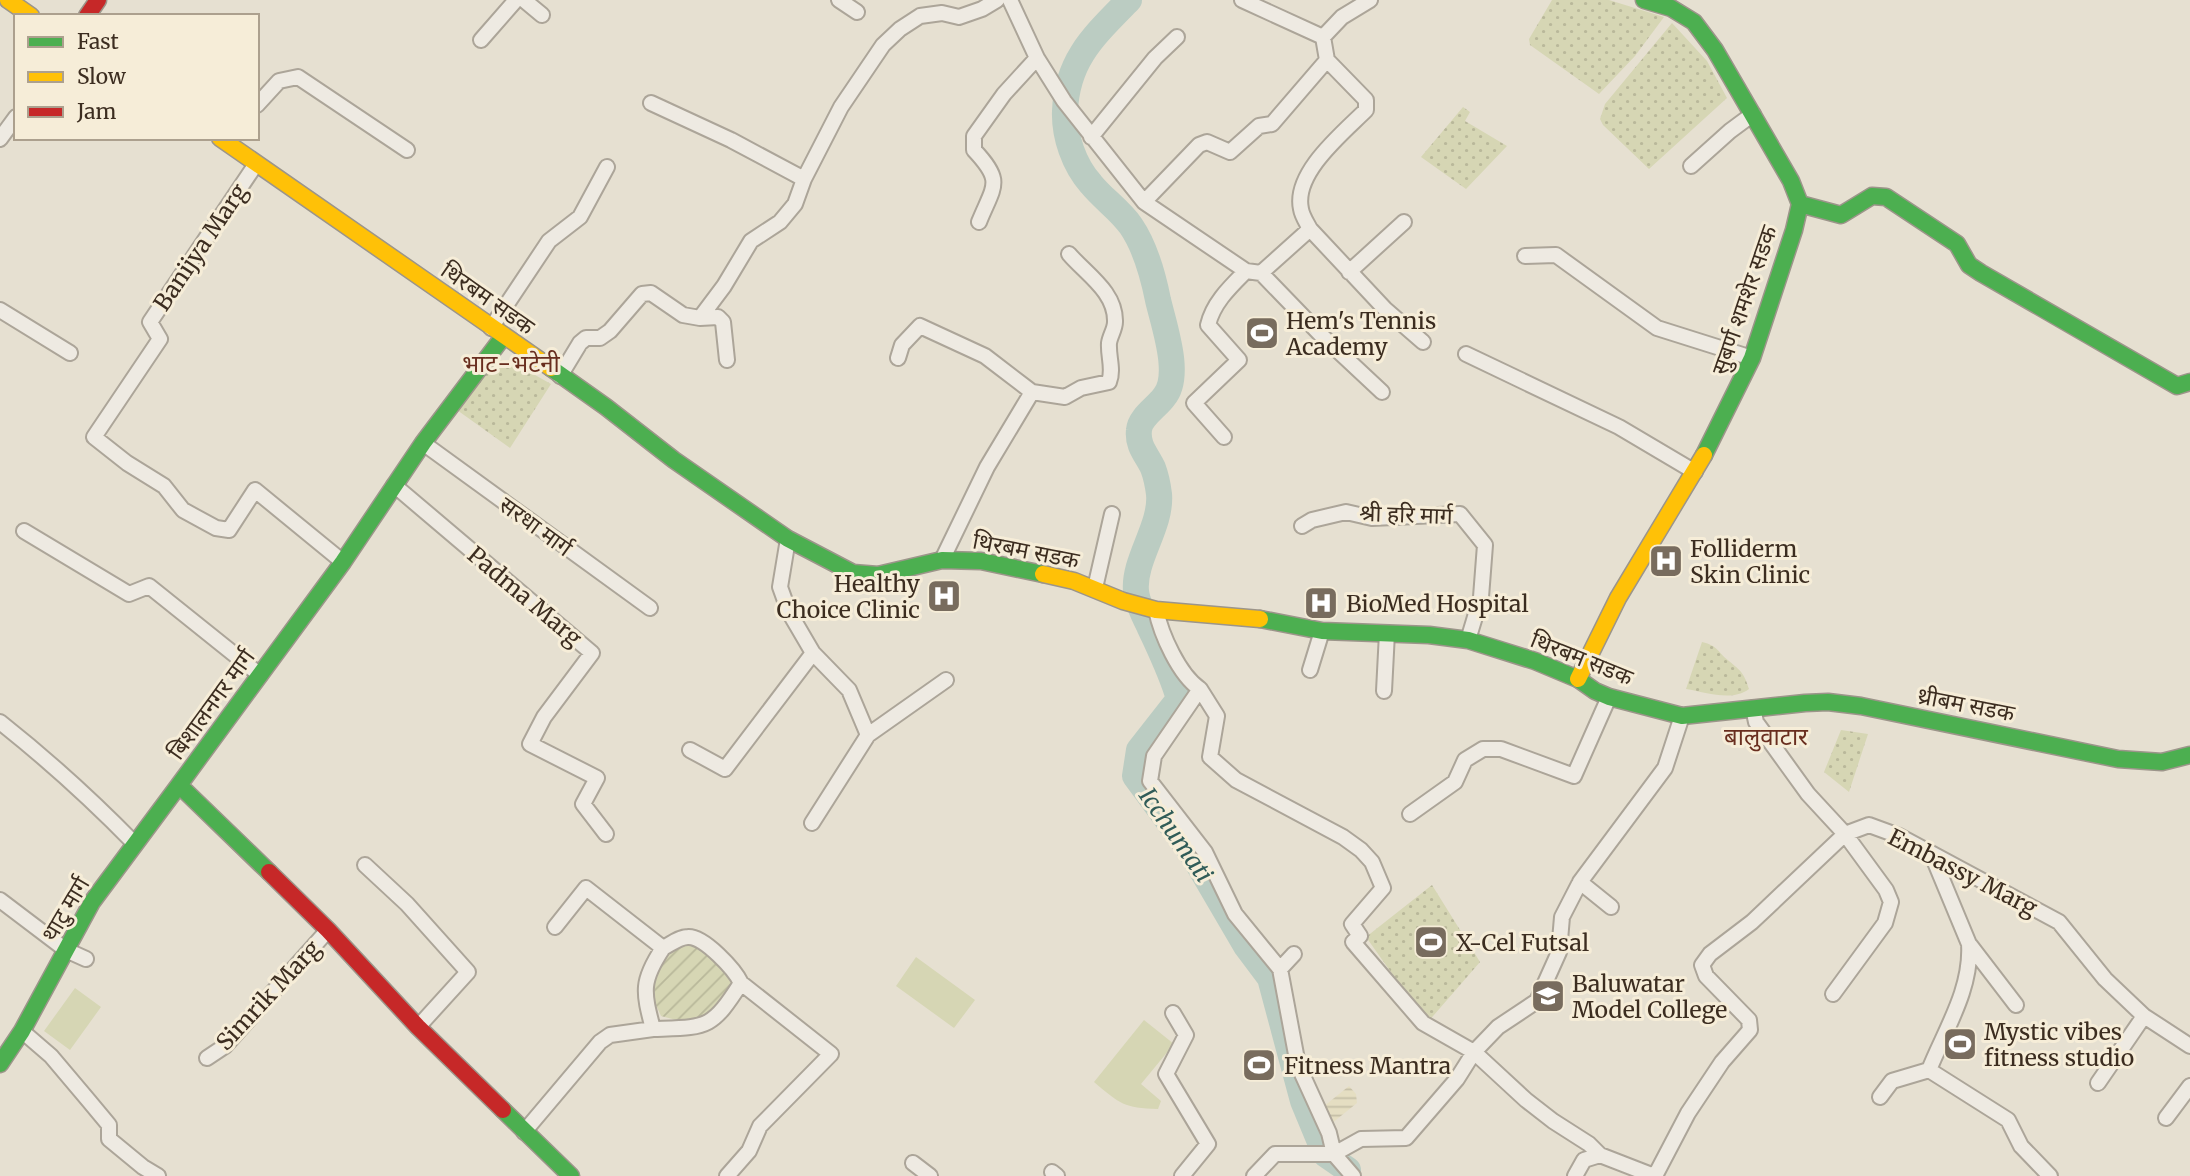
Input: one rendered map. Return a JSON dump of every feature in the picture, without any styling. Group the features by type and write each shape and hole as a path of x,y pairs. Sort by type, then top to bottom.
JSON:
{"main road":[{"path":"8,0 28,14"},
{"name":"सुबर्ण शमशेर सडक","path":"1578,679 1618,598 1695,472 1752,358 1800,204 1753,114 1715,50 1694,22 1673,4 1644,0"},
{"name":"थिरबम सडक","path":"229,141 256,164 560,376 674,460 788,538 853,573 878,575 942,560 981,561 1095,588 1123,601 1150,609 1253,618 1322,631 1468,640 1535,661 1578,679 1609,697 1682,716 1731,710"},
{"path":"1800,204 1841,215 1872,196 1886,197 1957,244 1969,265 1981,274 2176,386 2190,382"},
{"name":"बिशालनगर मार्ग","path":"497,332 343,562 179,785 328,930 418,1027 571,1176"},
{"name":"थ्रीबम सडक","path":"1731,710 1828,702 1861,706 2118,759 2161,762 2190,755"},
{"name":"थाटु मार्ग","path":"0,1064 6,1042 22,1031 92,902 179,785"}],"street":[{"path":"481,40 516,0"},
{"path":"524,0 542,15"},
{"path":"839,0 857,12"},
{"path":"700,318 724,286 751,241 780,222 795,204 804,179 841,107 883,45 900,29 920,16 942,13 959,17 997,0"},
{"path":"1010,0 1037,58 1064,101 1144,202 1246,271 1261,273 1320,334 1382,392"},
{"path":"1242,0 1323,37"},
{"path":"1323,37 1342,17 1370,0"},
{"path":"1091,136 1155,58 1177,37"},
{"path":"1323,37 1327,60 1366,100 1366,110 1318,160 1303,180 1300,208 1310,229 1349,272 1423,342"},
{"path":"979,222 995,183 990,167 974,150 974,136 1004,94 1037,58"},
{"path":"1144,202 1199,145 1206,142 1230,152 1259,126 1272,124 1327,60"},
{"path":"259,103 279,81 298,77 407,150"},
{"path":"651,103 731,140 804,179"},
{"path":"1691,166 1737,124 1753,114"},
{"path":"0,139 14,120"},
{"name":"Banijya Marg","path":"256,164 150,322 160,339 94,437 127,463 164,486 183,510 216,528 229,530 255,490 343,562"},
{"path":"497,332 549,241 580,217 607,167"},
{"path":"1349,272 1404,222"},
{"path":"1261,273 1310,229"},
{"path":"898,358 902,345 920,326 985,356 1032,392 1065,397 1081,388 1110,382 1112,373 1109,345 1115,322 1113,305 1096,279 1085,272 1069,254"},
{"path":"1525,256 1556,255 1657,328 1752,358"},
{"path":"1224,437 1194,403 1239,360 1208,326 1210,315 1219,299 1246,271"},
{"path":"560,376 580,343 586,338 600,338 610,331 642,294 651,293 683,315 718,317 723,322 727,360"},
{"path":"0,310 70,353"},
{"path":"1466,354 1619,427 1695,472"},
{"path":"942,560 987,467 1032,392"},
{"name":"सरधा मार्ग","path":"423,443 650,608"},
{"name":"Padma Marg","path":"394,485 592,653 544,717 530,744 597,778 583,804 606,834"},
{"name":"श्री हरि मार्ग","path":"1302,526 1312,520 1346,512 1373,517 1460,514 1485,545 1481,597 1468,640"},
{"path":"1095,588 1112,514"},
{"path":"24,531 129,594 149,586 260,676"},
{"path":"788,538 780,587 789,612 813,653 849,690 868,736"},
{"path":"1150,609 1190,682 1200,689 1217,716 1210,757 1236,780 1343,837 1372,862 1383,888 1352,924 1360,936 1353,942 1423,1023 1474,1052 1526,1100 1553,1121 1589,1143 1600,1155 1654,1176 1688,1113 1723,1062 1750,1030 1749,1020 1706,976 1702,965 1710,954 1752,922 1845,834"},
{"path":"1310,670 1322,631"},
{"path":"1384,691 1387,633"},
{"path":"690,750 725,769 813,653"},
{"path":"812,822 868,736 946,681"},
{"path":"1200,689 1154,756 1150,781 1205,852 1235,914 1280,968 1298,1065 1329,1133 1334,1154 1353,1176"},
{"path":"1410,814 1455,782 1465,760 1483,749 1502,749 1574,776 1609,697"},
{"path":"1753,708 1756,722 1808,794 1845,834 1891,902 1885,923 1833,994"},
{"path":"1254,1176 1275,1154 1334,1154 1361,1139 1406,1138 1457,1079 1474,1052 1498,1027 1537,1000 1559,952 1562,917 1580,882 1665,768 1682,716"},
{"path":"0,722 59,770 135,844"},
{"name":"Embassy Marg","path":"1845,834 1870,825 1899,836 2059,922 2105,979 2144,1016 2190,1046"},
{"path":"1931,855 1969,944 2016,1005"},
{"path":"365,865 407,904 468,972 418,1027"},
{"path":"1580,882 1611,907"},
{"path":"555,927 586,888 663,948"},
{"path":"0,900 66,950 86,959"},
{"name":"Simrik Marg","path":"207,1058 225,1046 328,930"},
{"path":"653,1029 645,985 648,970 663,948 685,937 694,937 736,971 741,983 831,1054 760,1126 749,1151 727,1176"},
{"path":"1880,1097 1892,1081 1928,1070 1956,1012 1970,957 1969,944"},
{"path":"1280,968 1294,954"},
{"path":"524,1132 600,1042 610,1035 653,1029 691,1028 713,1020 741,983"},
{"path":"1173,1013 1186,1035 1166,1074 1208,1144 1182,1176"},
{"path":"2098,1083 2144,1016"},
{"path":"22,1031 51,1056 89,1101 108,1125 109,1139 158,1176"},
{"path":"1928,1070 2008,1120 2021,1146 2050,1176"},
{"path":"2166,1118 2190,1086"},
{"path":"1575,1176 1584,1160 1600,1155"},
{"path":"913,1163 930,1176"}],"shaded area":[{"path":"1349,1086 1356,1094 1357,1103 1326,1128 1318,1111"}],"green space":[{"path":"1552,0 1609,0 1664,17 1635,56 1599,94 1530,45 1529,39"},
{"path":"1672,23 1707,61 1727,98 1649,169 1600,119 1605,104"},
{"path":"1463,107 1470,112 1465,121 1507,146 1466,189 1421,157"},
{"path":"500,360 512,362 551,384 510,448 457,410"},
{"path":"1702,642 1715,647 1739,670 1749,689 1727,696 1686,689"},
{"path":"1841,730 1868,734 1849,792 1824,772"},
{"path":"1432,885 1480,962 1427,1023 1366,937"},
{"path":"686,943 700,947 729,973 731,980 724,998 705,1019 680,1021 661,1016 650,989 650,981 660,960"},
{"path":"916,957 975,1000 954,1028 896,986"},
{"path":"75,988 101,1007 70,1050 44,1031"},
{"path":"1144,1020 1174,1044 1141,1084 1161,1101 1158,1109 1123,1103 1094,1082"}],"waterway":[{"name":"Icchumati","path":"1129,0 1094,37 1077,62 1067,93 1065,121 1068,140 1080,168 1096,189 1127,220 1145,252 1172,364 1169,388 1142,421 1139,430 1141,446 1157,481 1159,506 1139,567 1136,591 1179,699 1139,750 1135,776 1191,852 1246,946 1270,978 1303,1101 1325,1154 1348,1170"}],"traffic: fast":[{"path":"1644,0 1671,8 1694,22 1715,50 1791,181 1800,204 1752,358 1704,455"},
{"path":"1800,204 1841,215 1872,196 1886,197 1957,244 1969,265 1981,273 2177,386 2190,382"},
{"path":"269,872 179,785 343,562 423,443 503,337"},
{"path":"551,368 674,460 788,539 853,573 878,575 942,560 981,561 1043,574"},
{"path":"1260,619 1322,631 1429,635 1468,640 1535,661 1578,679 1609,697 1682,716 1828,702 1861,706 2118,759 2162,762 2190,755"},
{"path":"0,1064 22,1031 92,902 179,785"},
{"path":"503,1110 571,1176"}],"traffic: slow":[{"path":"8,0 28,14"},
{"path":"223,140 551,368"},
{"path":"1578,679 1618,598 1704,455"},
{"path":"1043,574 1074,581 1123,601 1156,610 1260,619"}],"traffic: jam":[{"path":"88,14 98,0"},
{"path":"269,872 328,930 418,1027 503,1110"}],"place":[{"name":"Hem's Tennis Academy","path":"1262,333"},
{"name":"Folliderm Skin Clinic","path":"1666,561"},
{"name":"Healthy Choice Clinic","path":"944,596"},
{"name":"BioMed Hospital","path":"1321,603"},
{"name":"X-Cel Futsal","path":"1431,942"},
{"name":"Baluwatar Model College","path":"1548,996"},
{"name":"Mystic vibes fitness studio","path":"1960,1044"},
{"name":"Fitness Mantra","path":"1259,1065"}],"district":[{"name":"भाट-भटेनी","path":"511,363"},
{"name":"बालुवाटार","path":"1766,736"}]}
